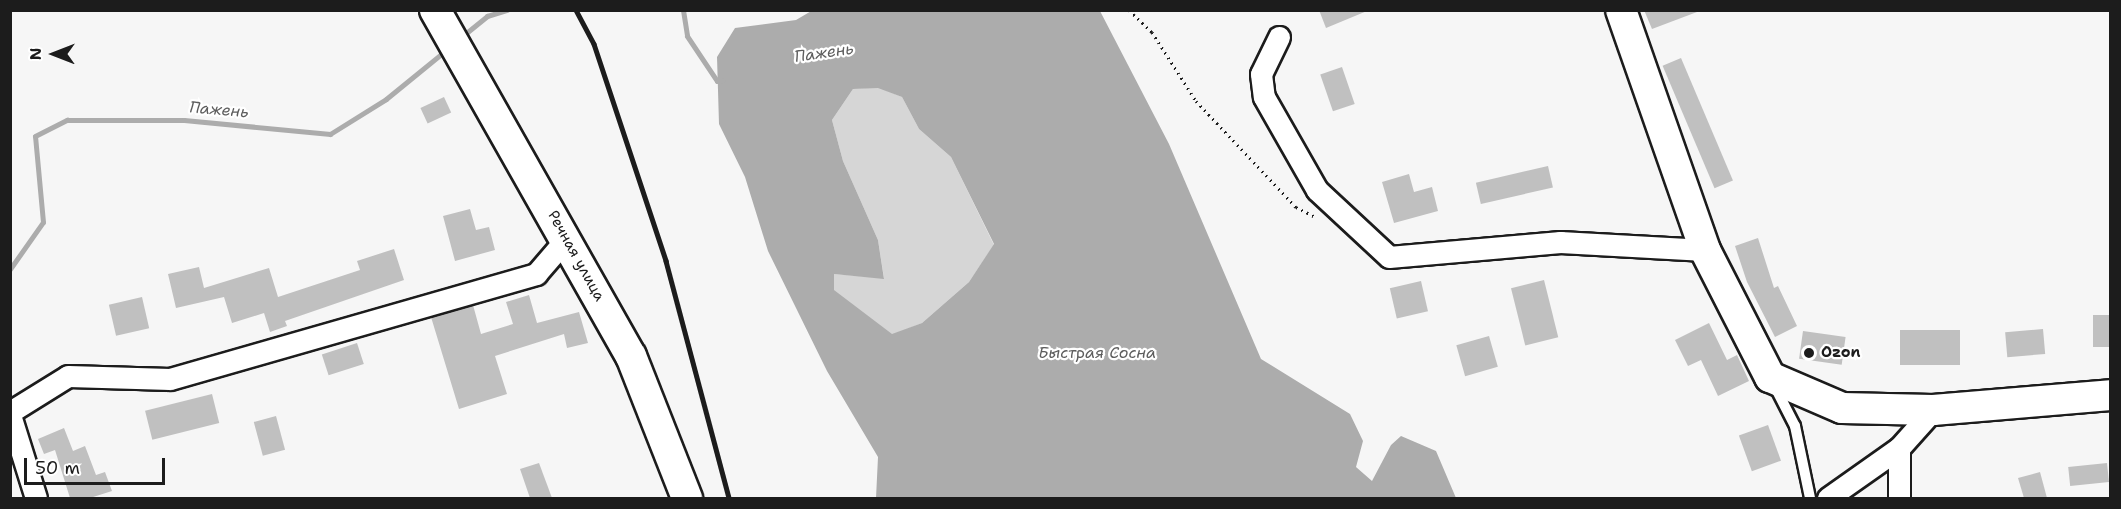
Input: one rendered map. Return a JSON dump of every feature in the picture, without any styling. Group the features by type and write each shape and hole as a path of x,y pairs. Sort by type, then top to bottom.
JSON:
{"street":[{"path":"1621,10 1705,250 1770,377 1842,408 1933,410 2110,395"},
{"name":"Речная улица","path":"439,18 567,238 631,356 687,498"},
{"path":"1279,37 1261,74 1264,97 1317,190 1389,257 1560,242 1705,250"},
{"path":"36,498 10,414 68,376 170,379 536,274 567,238"},
{"path":"1828,498 1899,448 1933,410"},
{"path":"1899,448 1899,498"}],"lane":[{"path":"1770,377 1795,426 1810,498"}],"path":[{"path":"1129,10 1152,32 1196,101 1296,207 1317,218"}],"shaded area":[{"path":"878,87 902,97 919,129 951,157 994,245 969,282 922,323 892,335 834,291 834,274 884,278 878,240 843,161 832,120 853,89"}],"water":[{"name":"Быстрая Сосна","path":"813,10 1100,11 1169,144 1261,359 1350,414 1363,441 1356,467 1372,481 1391,445 1401,436 1436,451 1456,498 876,498 878,457 827,371 768,251 745,177 719,124 717,57 735,28 796,20","holes":["878,88 902,97 919,129 951,157 994,244 969,282 922,323 892,334 834,290 834,274 884,279 878,240 843,161 832,120 853,89"]}],"building":[{"path":"1319,10 1367,10 1367,11 1326,28"},
{"path":"1644,10 1697,10 1697,12 1652,29"},
{"path":"1681,58 1733,180 1715,188 1663,66"},
{"path":"1342,67 1355,104 1333,111 1320,74"},
{"path":"444,97 451,112 428,123 420,108"},
{"path":"1548,166 1553,187 1481,204 1476,183"},
{"path":"1409,174 1414,192 1432,187 1438,211 1394,223 1382,182"},
{"path":"470,209 476,230 489,227 495,250 455,261 443,216"},
{"path":"1758,238 1774,288 1778,286 1797,326 1775,337 1747,282 1735,246"},
{"path":"394,249 404,280 285,321 287,326 270,332 264,313 232,323 224,297 176,308 168,274 199,267 204,288 269,268 278,297 360,270 357,261"},
{"path":"1544,280 1558,337 1525,345 1511,288"},
{"path":"1421,281 1428,311 1397,318 1390,288"},
{"path":"529,295 537,323 579,312 588,343 567,348 564,334 495,356 507,394 459,409 431,317 473,305 481,334 513,324 506,302"},
{"path":"142,297 149,328 116,336 109,305"},
{"path":"2093,315 2110,315 2110,347 2093,347"},
{"path":"1709,323 1727,360 1737,355 1749,381 1718,396 1701,360 1688,366 1675,340"},
{"path":"2043,329 2045,354 2007,357 2005,332"},
{"path":"1900,330 1960,330 1960,365 1900,365"},
{"path":"1803,331 1846,337 1842,365 1799,359"},
{"path":"1489,336 1498,367 1465,376 1456,345"},
{"path":"357,343 364,364 329,375 322,354"},
{"path":"212,394 219,423 152,440 145,411"},
{"path":"276,416 285,450 263,456 254,422"},
{"path":"1768,425 1781,461 1752,471 1739,436"},
{"path":"64,428 73,451 85,446 96,475 105,472 112,491 90,498 70,498 55,450 44,454 38,439"},
{"path":"539,463 552,498 530,498 520,469"},
{"path":"2107,463 2109,482 2070,486 2068,467"},
{"path":"2040,472 2047,498 2024,498 2018,478"}],"waterway":[{"name":"Пажень","path":"460,38 487,16 507,10"},
{"name":"Пажень","path":"683,10 687,36 717,81 723,80"},
{"name":"Пажень","path":"10,269 43,222 35,136 67,120 184,120 330,134 386,99 446,50"}],"railway":[{"path":"576,10 594,44 666,261 729,498"}],"place":[{"name":"Ozon","path":"1809,353"}]}
